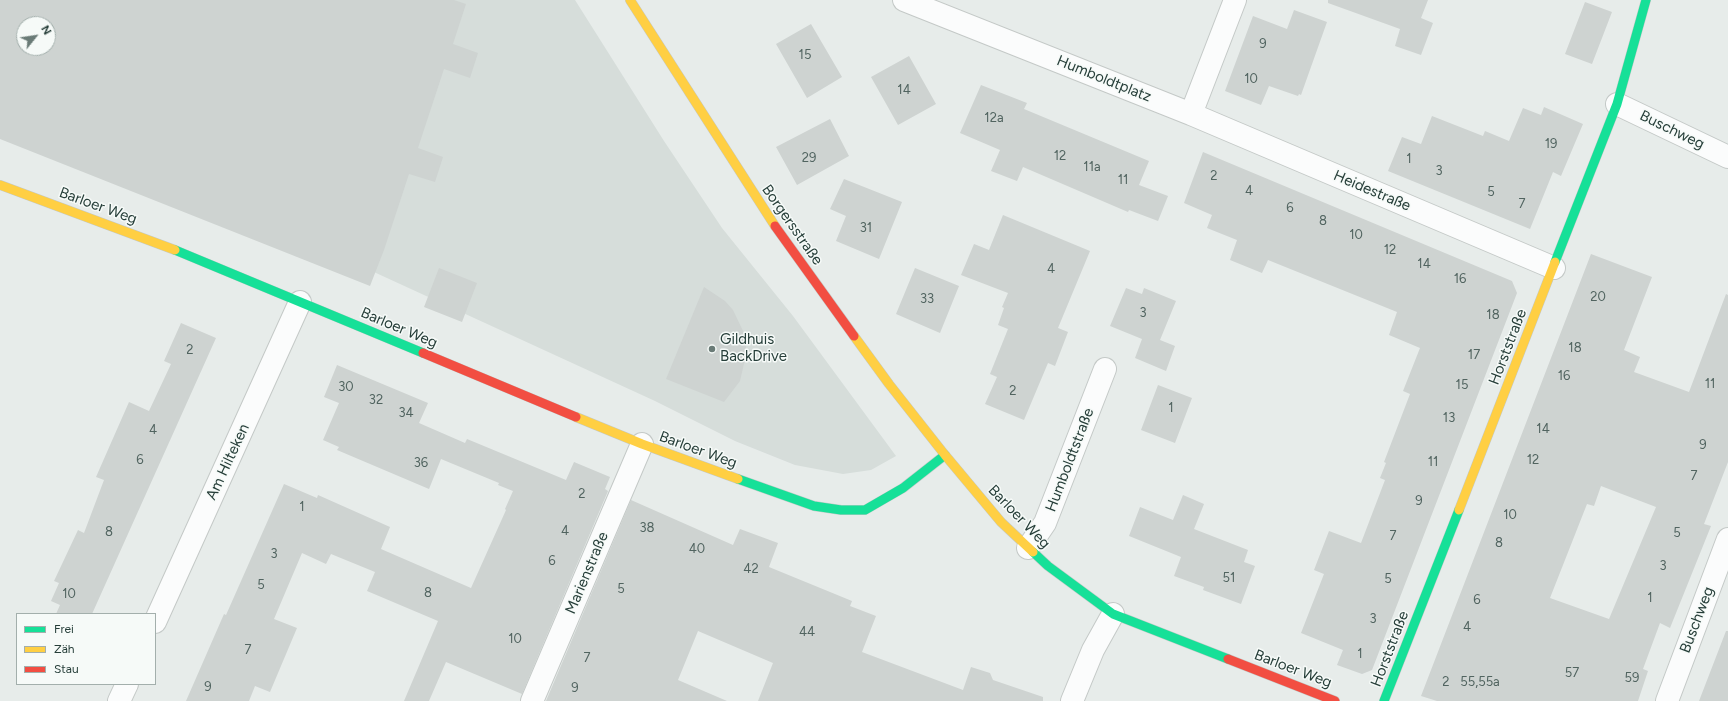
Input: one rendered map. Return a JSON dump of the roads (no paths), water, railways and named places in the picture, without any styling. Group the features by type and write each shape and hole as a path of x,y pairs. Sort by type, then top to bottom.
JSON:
{"street":[{"name":"Borgersstraße","path":"630,0 764,211 889,384 945,455"},
{"name":"Humboldtplatz","path":"904,0 1190,114"},
{"path":"1190,114 1235,0"},
{"name":"Horststraße","path":"1384,701 1617,104 1646,0"},
{"name":"Buschweg","path":"1617,104 1728,157"},
{"name":"Heidestraße","path":"1190,114 1554,268"},
{"name":"Barloer Weg","path":"0,185 150,240 642,444 814,506 841,510 865,510 916,479 945,455 1001,522 1028,548 1048,566 1113,614 1335,701"},
{"name":"Am Hilteken","path":"156,620 300,302"},
{"name":"Humboldtstraße","path":"1028,548 1045,523 1105,369"},
{"name":"Marienstraße","path":"532,701 642,444"},
{"name":"Buschweg","path":"1666,701 1728,539"},
{"path":"1072,701 1093,650 1113,614"},
{"path":"119,701 126,685"}],"place":[{"name":"Gildhuis BackDrive","path":"712,349"}]}
